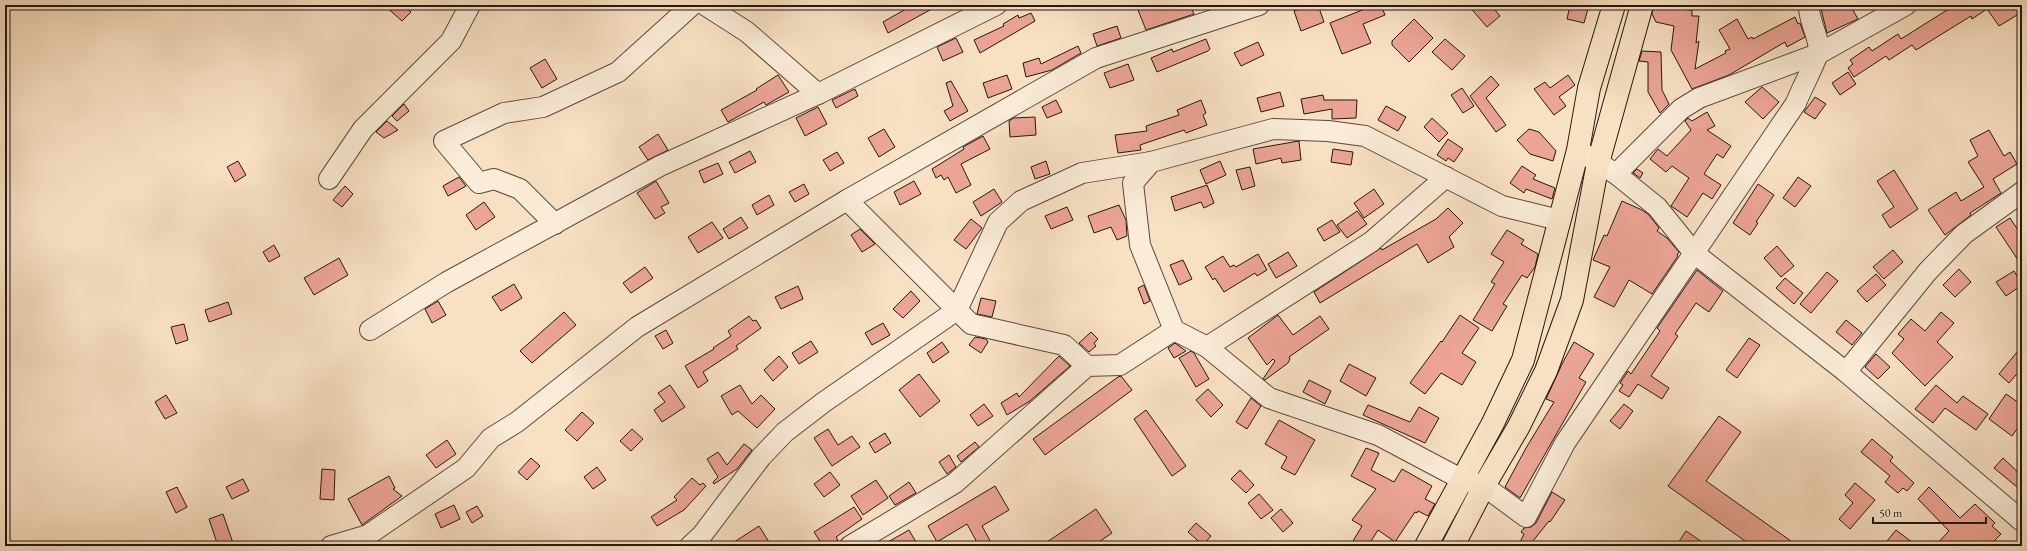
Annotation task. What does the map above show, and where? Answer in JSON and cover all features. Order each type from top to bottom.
[{"type":"main road","points":[[1426,546],[1492,423],[1523,360],[1578,150],[1589,88],[1614,5]]},
{"type":"main road","points":[[1453,546],[1484,486],[1519,426],[1546,371],[1572,300],[1607,168],[1642,5]]},
{"type":"main road","points":[[1523,360],[1546,371]]},
{"type":"street","points":[[329,179],[364,129],[451,41],[470,5]]},
{"type":"street","points":[[555,224],[520,189],[494,179],[479,184],[444,141],[504,113],[543,107],[618,72],[692,5]]},
{"type":"street","points":[[705,5],[747,32],[818,94]]},
{"type":"street","points":[[370,330],[447,282],[660,166],[818,94],[996,5]]},
{"type":"street","points":[[331,546],[373,541],[466,468],[491,438],[517,422],[637,327],[847,200],[1096,58],[1260,5]]},
{"type":"street","points":[[1151,162],[1133,183],[1140,245],[1174,330],[1207,347],[1269,398],[1378,435],[1461,479],[1484,486],[1526,517],[1565,443],[1796,103],[1803,84],[1820,53],[1809,5]]},
{"type":"street","points":[[1607,168],[1681,109],[1699,98],[1820,53],[1906,5]]},
{"type":"street","points":[[690,546],[702,535],[761,457],[785,432],[824,402],[957,310],[998,222],[1021,201],[1082,174],[1151,162],[1273,129],[1289,129],[1364,136],[1502,206],[1559,220]]},
{"type":"street","points":[[1578,150],[1607,168],[1657,208],[1694,252],[1846,372],[2022,521]]},
{"type":"street","points":[[1207,347],[1370,242],[1446,177]]},
{"type":"street","points":[[1846,372],[1928,271],[1964,234],[2022,192]]},
{"type":"street","points":[[847,200],[971,324],[1064,345],[1087,366]]},
{"type":"street","points":[[850,546],[956,483],[1087,366],[1120,365],[1174,330]]},
{"type":"building","points":[[384,5],[403,5],[411,12],[402,21]]},
{"type":"building","points":[[913,5],[939,5],[888,33],[883,22]]},
{"type":"building","points":[[1136,5],[1159,5],[1161,10],[1176,5],[1190,5],[1194,14],[1146,30]]},
{"type":"building","points":[[1310,5],[1318,5],[1324,22],[1301,31],[1294,11]]},
{"type":"building","points":[[1365,5],[1381,5],[1385,15],[1363,24],[1371,43],[1342,54],[1330,23],[1367,8]]},
{"type":"building","points":[[1468,5],[1491,5],[1500,16],[1487,27]]},
{"type":"building","points":[[1570,5],[1589,5],[1584,23],[1567,19]]},
{"type":"building","points":[[1654,5],[1669,5],[1668,8],[1692,10],[1692,16],[1699,16],[1696,43],[1699,41],[1695,69],[1726,53],[1725,51],[1730,49],[1719,30],[1737,19],[1748,39],[1752,37],[1753,39],[1795,17],[1798,24],[1800,23],[1805,37],[1787,47],[1785,42],[1729,75],[1692,89],[1671,50],[1674,26],[1656,22],[1652,14]]},
{"type":"building","points":[[1820,5],[1850,5],[1858,19],[1827,33]]},
{"type":"building","points":[[1955,5],[2022,5],[2022,12],[1999,26],[1987,9],[1972,19],[1971,16],[1916,50],[1912,45],[1889,60],[1886,56],[1854,77],[1848,68],[1853,64],[1850,60],[1869,47],[1872,51],[1898,34],[1901,39]]},
{"type":"building","points":[[1031,13],[1035,21],[980,53],[974,40],[1004,26],[1003,24],[1018,15],[1019,18]]},
{"type":"building","points":[[1414,19],[1433,38],[1409,62],[1392,45],[1392,41]]},
{"type":"building","points":[[1117,26],[1121,38],[1097,46],[1093,34]]},
{"type":"building","points":[[956,38],[963,52],[943,61],[937,47]]},
{"type":"building","points":[[1206,39],[1210,49],[1208,51],[1157,72],[1151,58],[1172,49],[1173,52]]},
{"type":"building","points":[[1445,39],[1465,56],[1452,70],[1432,52]]},
{"type":"building","points":[[1258,42],[1264,55],[1241,66],[1234,53]]},
{"type":"building","points":[[1078,46],[1081,53],[1052,70],[1026,77],[1023,63],[1039,58],[1041,64]]},
{"type":"building","points":[[1642,51],[1661,52],[1662,90],[1669,104],[1660,113],[1648,92],[1648,62],[1639,61]]},
{"type":"building","points":[[545,59],[557,79],[542,88],[530,68]]},
{"type":"building","points":[[1128,64],[1134,80],[1110,88],[1104,73]]},
{"type":"building","points":[[1848,72],[1856,84],[1840,95],[1832,83]]},
{"type":"building","points":[[778,75],[789,92],[766,105],[764,102],[728,122],[721,110],[757,90],[756,89]]},
{"type":"building","points":[[1007,75],[1012,89],[988,98],[983,83]]},
{"type":"building","points":[[1568,75],[1575,85],[1559,97],[1566,106],[1554,115],[1534,89],[1545,82],[1550,88]]},
{"type":"building","points":[[1491,76],[1499,85],[1486,98],[1506,125],[1496,132],[1470,96]]},
{"type":"building","points":[[951,81],[968,111],[950,121],[944,111],[953,106],[946,83]]},
{"type":"building","points":[[1762,87],[1779,102],[1763,119],[1745,102]]},
{"type":"building","points":[[1462,88],[1474,106],[1463,113],[1451,95]]},
{"type":"building","points":[[855,89],[858,96],[836,108],[832,100]]},
{"type":"building","points":[[1280,92],[1284,106],[1261,112],[1257,98]]},
{"type":"building","points":[[1323,95],[1324,100],[1357,100],[1356,118],[1332,119],[1332,109],[1304,114],[1301,99]]},
{"type":"building","points":[[1815,97],[1826,104],[1815,119],[1804,112]]},
{"type":"building","points":[[1056,100],[1062,112],[1047,118],[1042,107]]},
{"type":"building","points":[[1201,100],[1206,113],[1203,115],[1207,125],[1186,133],[1184,130],[1140,145],[1141,150],[1118,153],[1115,135],[1147,131],[1146,126],[1179,115],[1177,110]]},
{"type":"building","points":[[404,104],[409,111],[397,121],[392,116]]},
{"type":"building","points":[[1386,106],[1406,117],[1398,131],[1378,120]]},
{"type":"building","points":[[818,107],[827,124],[805,136],[796,118]]},
{"type":"building","points":[[1707,112],[1715,126],[1707,130],[1731,146],[1723,158],[1717,154],[1704,174],[1721,185],[1712,199],[1703,193],[1687,217],[1671,206],[1689,178],[1672,166],[1666,172],[1650,159],[1658,149],[1667,156],[1691,130],[1685,121],[1688,118],[1692,121]]},
{"type":"building","points":[[1035,117],[1036,135],[1010,137],[1009,121],[1014,118]]},
{"type":"building","points":[[1432,118],[1448,133],[1439,142],[1424,127]]},
{"type":"building","points":[[387,121],[398,130],[384,138],[376,132]]},
{"type":"building","points":[[884,129],[895,147],[879,157],[868,138]]},
{"type":"building","points":[[1529,129],[1539,132],[1556,151],[1553,161],[1530,154],[1517,140]]},
{"type":"building","points":[[1989,130],[2004,156],[2010,152],[2017,164],[1993,179],[2001,193],[1970,213],[1971,215],[1945,235],[1928,210],[1956,192],[1961,201],[1984,187],[1968,162],[1978,156],[1970,140]]},
{"type":"building","points":[[658,134],[668,150],[648,160],[639,147]]},
{"type":"building","points":[[983,136],[990,149],[961,164],[971,185],[956,193],[948,177],[944,180],[941,175],[936,178],[932,169],[964,149],[963,147]]},
{"type":"building","points":[[1448,139],[1463,149],[1454,162],[1448,158],[1446,161],[1437,155]]},
{"type":"building","points":[[1299,141],[1301,160],[1282,163],[1281,158],[1256,164],[1253,149]]},
{"type":"building","points":[[1333,149],[1353,152],[1351,165],[1331,162]]},
{"type":"building","points":[[750,151],[756,162],[735,173],[729,162]]},
{"type":"building","points":[[837,152],[844,163],[830,171],[823,160]]},
{"type":"building","points":[[238,161],[246,175],[235,182],[227,167]]},
{"type":"building","points":[[1046,161],[1050,174],[1035,179],[1031,167]]},
{"type":"building","points":[[1220,161],[1226,175],[1206,184],[1200,170]]},
{"type":"building","points":[[718,163],[723,174],[704,183],[699,171]]},
{"type":"building","points":[[1522,166],[1536,175],[1533,179],[1555,188],[1552,199],[1526,189],[1524,193],[1510,183]]},
{"type":"building","points":[[1250,167],[1255,186],[1242,190],[1236,170]]},
{"type":"building","points":[[1637,169],[1643,173],[1640,178],[1633,173]]},
{"type":"building","points":[[1894,170],[1918,209],[1890,228],[1882,215],[1894,207],[1877,181]]},
{"type":"building","points":[[459,177],[466,186],[448,196],[443,186]]},
{"type":"building","points":[[1798,177],[1811,186],[1795,207],[1783,198]]},
{"type":"building","points":[[656,181],[669,203],[661,207],[665,213],[655,219],[637,193]]},
{"type":"building","points":[[914,181],[921,194],[900,205],[894,192]]},
{"type":"building","points":[[804,184],[809,194],[795,202],[789,192]]},
{"type":"building","points":[[1758,184],[1774,195],[1756,222],[1758,223],[1750,235],[1733,223]]},
{"type":"building","points":[[1207,185],[1214,203],[1204,208],[1201,202],[1175,211],[1171,197]]},
{"type":"building","points":[[345,186],[353,194],[342,207],[333,200]]},
{"type":"building","points":[[994,189],[1002,202],[981,216],[973,202]]},
{"type":"building","points":[[1374,189],[1384,204],[1364,218],[1354,203]]},
{"type":"building","points":[[769,195],[774,205],[757,215],[752,205]]},
{"type":"building","points":[[1622,201],[1642,210],[1649,215],[1659,228],[1657,231],[1667,238],[1679,252],[1677,255],[1678,256],[1652,294],[1629,280],[1614,307],[1594,297],[1610,267],[1593,260],[1604,235],[1607,236]]},
{"type":"building","points":[[484,202],[495,217],[476,230],[466,215]]},
{"type":"building","points":[[1119,205],[1126,220],[1127,236],[1117,240],[1111,227],[1094,233],[1088,216]]},
{"type":"building","points":[[1067,207],[1073,220],[1051,229],[1045,216]]},
{"type":"building","points":[[1448,208],[1463,223],[1449,237],[1454,247],[1428,263],[1417,244],[1320,303],[1314,292],[1381,248],[1382,250],[1436,219]]},
{"type":"building","points":[[1357,211],[1367,224],[1347,238],[1337,225]]},
{"type":"building","points":[[741,217],[748,228],[729,239],[723,229]]},
{"type":"building","points":[[2010,218],[2022,236],[2022,266],[1996,227]]},
{"type":"building","points":[[971,219],[982,228],[966,249],[954,240]]},
{"type":"building","points":[[1332,220],[1340,232],[1324,241],[1317,229]]},
{"type":"building","points":[[712,222],[723,238],[698,253],[688,237]]},
{"type":"building","points":[[860,229],[875,244],[862,252],[851,235]]},
{"type":"building","points":[[1507,230],[1524,240],[1521,244],[1538,254],[1535,267],[1527,278],[1522,275],[1503,304],[1507,306],[1492,331],[1473,320],[1495,284],[1491,282],[1504,262],[1491,254]]},
{"type":"building","points":[[274,245],[280,256],[269,262],[263,252]]},
{"type":"building","points":[[1777,246],[1794,266],[1781,277],[1764,258]]},
{"type":"building","points":[[1893,250],[1903,262],[1884,279],[1873,267]]},
{"type":"building","points":[[1288,252],[1297,266],[1276,278],[1268,264]]},
{"type":"building","points":[[1258,254],[1267,270],[1257,276],[1255,273],[1224,292],[1215,278],[1213,280],[1205,267],[1223,256],[1230,267],[1234,265],[1236,267]]},
{"type":"building","points":[[339,258],[348,275],[314,295],[304,278]]},
{"type":"building","points":[[1183,260],[1192,279],[1179,285],[1170,265]]},
{"type":"building","points":[[645,267],[653,278],[631,293],[623,283]]},
{"type":"building","points":[[1959,269],[1971,282],[1955,297],[1943,285]]},
{"type":"building","points":[[1697,270],[1723,291],[1709,312],[1696,303],[1675,334],[1678,336],[1651,376],[1669,388],[1662,399],[1638,384],[1629,397],[1619,391],[1623,385],[1620,383],[1628,371],[1631,374],[1660,331],[1657,328]]},
{"type":"building","points":[[2014,271],[2022,285],[2006,296],[1996,282]]},
{"type":"building","points":[[1827,272],[1838,281],[1811,313],[1800,304]]},
{"type":"building","points":[[1876,274],[1886,285],[1867,302],[1857,291]]},
{"type":"building","points":[[1785,278],[1803,293],[1794,304],[1776,288]]},
{"type":"building","points":[[514,284],[522,298],[501,311],[492,297]]},
{"type":"building","points":[[1144,285],[1150,301],[1144,304],[1138,288]]},
{"type":"building","points":[[798,286],[803,299],[781,309],[775,297]]},
{"type":"building","points":[[911,291],[920,301],[903,318],[893,309]]},
{"type":"building","points":[[981,298],[996,301],[992,317],[977,314]]},
{"type":"building","points":[[438,301],[446,315],[432,323],[425,309]]},
{"type":"building","points":[[228,302],[232,314],[209,322],[205,310]]},
{"type":"building","points":[[564,312],[576,325],[532,363],[520,351]]},
{"type":"building","points":[[1941,312],[1954,323],[1937,342],[1953,357],[1925,386],[1892,353],[1904,339],[1898,334],[1911,319],[1925,331]]},
{"type":"building","points":[[1278,315],[1293,335],[1320,316],[1329,329],[1289,357],[1290,359],[1288,363],[1265,380],[1263,379],[1275,361],[1273,359],[1267,365],[1248,338]]},
{"type":"building","points":[[1460,315],[1479,328],[1462,353],[1476,362],[1462,385],[1441,373],[1425,394],[1410,383],[1441,341],[1442,342]]},
{"type":"building","points":[[749,316],[753,321],[756,320],[761,328],[736,346],[738,349],[703,372],[708,381],[698,388],[685,366],[714,349],[713,348],[731,336],[728,331]]},
{"type":"building","points":[[1846,320],[1862,333],[1852,345],[1836,332]]},
{"type":"building","points":[[883,323],[890,335],[872,345],[865,333]]},
{"type":"building","points":[[184,324],[188,340],[176,344],[171,327]]},
{"type":"building","points":[[666,330],[673,343],[663,349],[655,336]]},
{"type":"building","points":[[1091,332],[1098,339],[1094,343],[1096,346],[1089,352],[1079,343]]},
{"type":"building","points":[[975,337],[986,339],[988,342],[981,353],[969,345]]},
{"type":"building","points":[[1749,338],[1760,345],[1737,378],[1726,370]]},
{"type":"building","points":[[811,341],[818,352],[799,364],[792,353]]},
{"type":"building","points":[[942,342],[949,352],[933,363],[927,353]]},
{"type":"building","points":[[1574,342],[1594,354],[1579,378],[1586,382],[1520,498],[1505,487],[1526,448],[1554,402],[1546,399]]},
{"type":"building","points":[[1175,343],[1186,351],[1174,358],[1168,348]]},
{"type":"building","points":[[2022,346],[2022,368],[2009,383],[1999,374]]},
{"type":"building","points":[[1191,351],[1194,353],[1209,379],[1196,387],[1179,358]]},
{"type":"building","points":[[1876,354],[1890,367],[1878,379],[1865,367]]},
{"type":"building","points":[[779,356],[788,367],[773,381],[764,370]]},
{"type":"building","points":[[1059,356],[1070,366],[1030,401],[1007,415],[1001,403],[1017,393],[1019,397]]},
{"type":"building","points":[[1349,364],[1376,378],[1366,396],[1340,381]]},
{"type":"building","points":[[919,374],[940,401],[920,417],[899,390]]},
{"type":"building","points":[[1121,376],[1132,390],[1045,455],[1033,439]]},
{"type":"building","points":[[1309,380],[1331,391],[1325,404],[1303,392]]},
{"type":"building","points":[[670,385],[685,407],[662,422],[654,410],[665,402],[658,393]]},
{"type":"building","points":[[740,385],[752,404],[761,395],[775,409],[757,428],[738,411],[732,415],[721,396]]},
{"type":"building","points":[[1936,385],[1957,403],[1963,396],[1988,414],[1976,430],[1945,408],[1933,423],[1915,409]]},
{"type":"building","points":[[1208,389],[1223,405],[1211,417],[1196,400]]},
{"type":"building","points":[[2006,394],[2022,405],[2022,422],[2012,436],[1989,419]]},
{"type":"building","points":[[166,395],[177,413],[165,419],[155,402]]},
{"type":"building","points":[[1251,398],[1261,406],[1247,429],[1236,422]]},
{"type":"building","points":[[984,404],[993,416],[978,426],[970,415]]},
{"type":"building","points":[[1624,404],[1633,411],[1620,429],[1610,421]]},
{"type":"building","points":[[1368,405],[1410,422],[1419,407],[1439,418],[1425,443],[1363,415]]},
{"type":"building","points":[[1146,410],[1186,466],[1172,476],[1134,419]]},
{"type":"building","points":[[582,412],[594,423],[577,441],[565,430]]},
{"type":"building","points":[[1719,416],[1741,432],[1706,481],[1798,546],[1752,546],[1668,486]]},
{"type":"building","points":[[1279,420],[1315,440],[1295,475],[1281,468],[1287,457],[1265,444]]},
{"type":"building","points":[[632,429],[643,439],[631,451],[620,441]]},
{"type":"building","points":[[828,429],[838,445],[852,436],[860,447],[832,466],[814,438]]},
{"type":"building","points":[[885,433],[891,443],[875,453],[869,443]]},
{"type":"building","points":[[1872,439],[1893,457],[1890,461],[1914,483],[1907,491],[1903,488],[1898,493],[1885,482],[1890,476],[1861,452]]},
{"type":"building","points":[[447,440],[456,454],[436,468],[426,455]]},
{"type":"building","points":[[975,442],[979,447],[961,462],[957,456]]},
{"type":"building","points":[[744,444],[752,450],[737,469],[714,484],[713,482],[718,477],[707,459],[718,452],[727,465]]},
{"type":"building","points":[[1366,448],[1379,453],[1371,470],[1394,482],[1402,469],[1432,486],[1425,499],[1435,504],[1428,516],[1418,511],[1417,513],[1415,512],[1395,542],[1378,530],[1368,546],[1350,546],[1362,526],[1352,520],[1376,489],[1351,476]]},
{"type":"building","points":[[949,455],[956,467],[947,474],[939,462]]},
{"type":"building","points":[[531,458],[540,466],[527,480],[518,472]]},
{"type":"building","points":[[2003,458],[2022,476],[2022,491],[1994,468]]},
{"type":"building","points":[[597,467],[606,480],[593,489],[584,477]]},
{"type":"building","points":[[322,469],[335,470],[334,500],[320,499]]},
{"type":"building","points":[[1240,470],[1254,485],[1246,493],[1231,479]]},
{"type":"building","points":[[830,472],[840,485],[824,497],[814,484]]},
{"type":"building","points":[[389,476],[395,488],[393,489],[402,496],[362,525],[348,499]]},
{"type":"building","points":[[692,478],[700,485],[703,483],[706,486],[684,510],[657,526],[651,517],[677,500],[674,497]]},
{"type":"building","points":[[243,479],[249,491],[232,499],[226,487]]},
{"type":"building","points":[[876,480],[888,498],[863,515],[851,496]]},
{"type":"building","points":[[909,482],[916,493],[895,505],[889,496]]},
{"type":"building","points":[[1855,483],[1875,500],[1850,529],[1839,519],[1853,503],[1845,495]]},
{"type":"building","points":[[995,486],[1009,510],[982,526],[993,546],[979,546],[967,524],[937,542],[928,526]]},
{"type":"building","points":[[177,487],[187,507],[176,513],[166,492]]},
{"type":"building","points":[[1929,487],[1960,518],[1975,504],[1995,523],[1992,526],[2001,534],[1989,546],[1935,546],[1949,531],[1918,499]]},
{"type":"building","points":[[1552,492],[1565,500],[1550,522],[1549,521],[1529,546],[1518,546],[1524,534],[1521,532],[1524,528],[1531,527],[1536,523]]},
{"type":"building","points":[[1259,494],[1273,510],[1261,519],[1248,503]]},
{"type":"building","points":[[454,505],[460,519],[441,528],[435,514]]},
{"type":"building","points":[[477,506],[483,516],[472,523],[466,512]]},
{"type":"building","points":[[854,507],[862,519],[836,537],[838,540],[829,546],[823,546],[814,532]]},
{"type":"building","points":[[1096,509],[1112,533],[1093,546],[1041,546]]},
{"type":"building","points":[[1281,509],[1293,523],[1283,532],[1271,518]]},
{"type":"building","points":[[223,514],[234,546],[218,546],[209,519]]},
{"type":"building","points":[[1196,523],[1211,536],[1203,545],[1188,532]]},
{"type":"building","points":[[759,526],[769,542],[763,546],[728,546]]},
{"type":"building","points":[[909,530],[916,542],[909,546],[881,546]]},
{"type":"building","points":[[1896,530],[1917,546],[1883,546]]},
{"type":"building","points":[[1686,531],[1708,546],[1676,546]]}]
